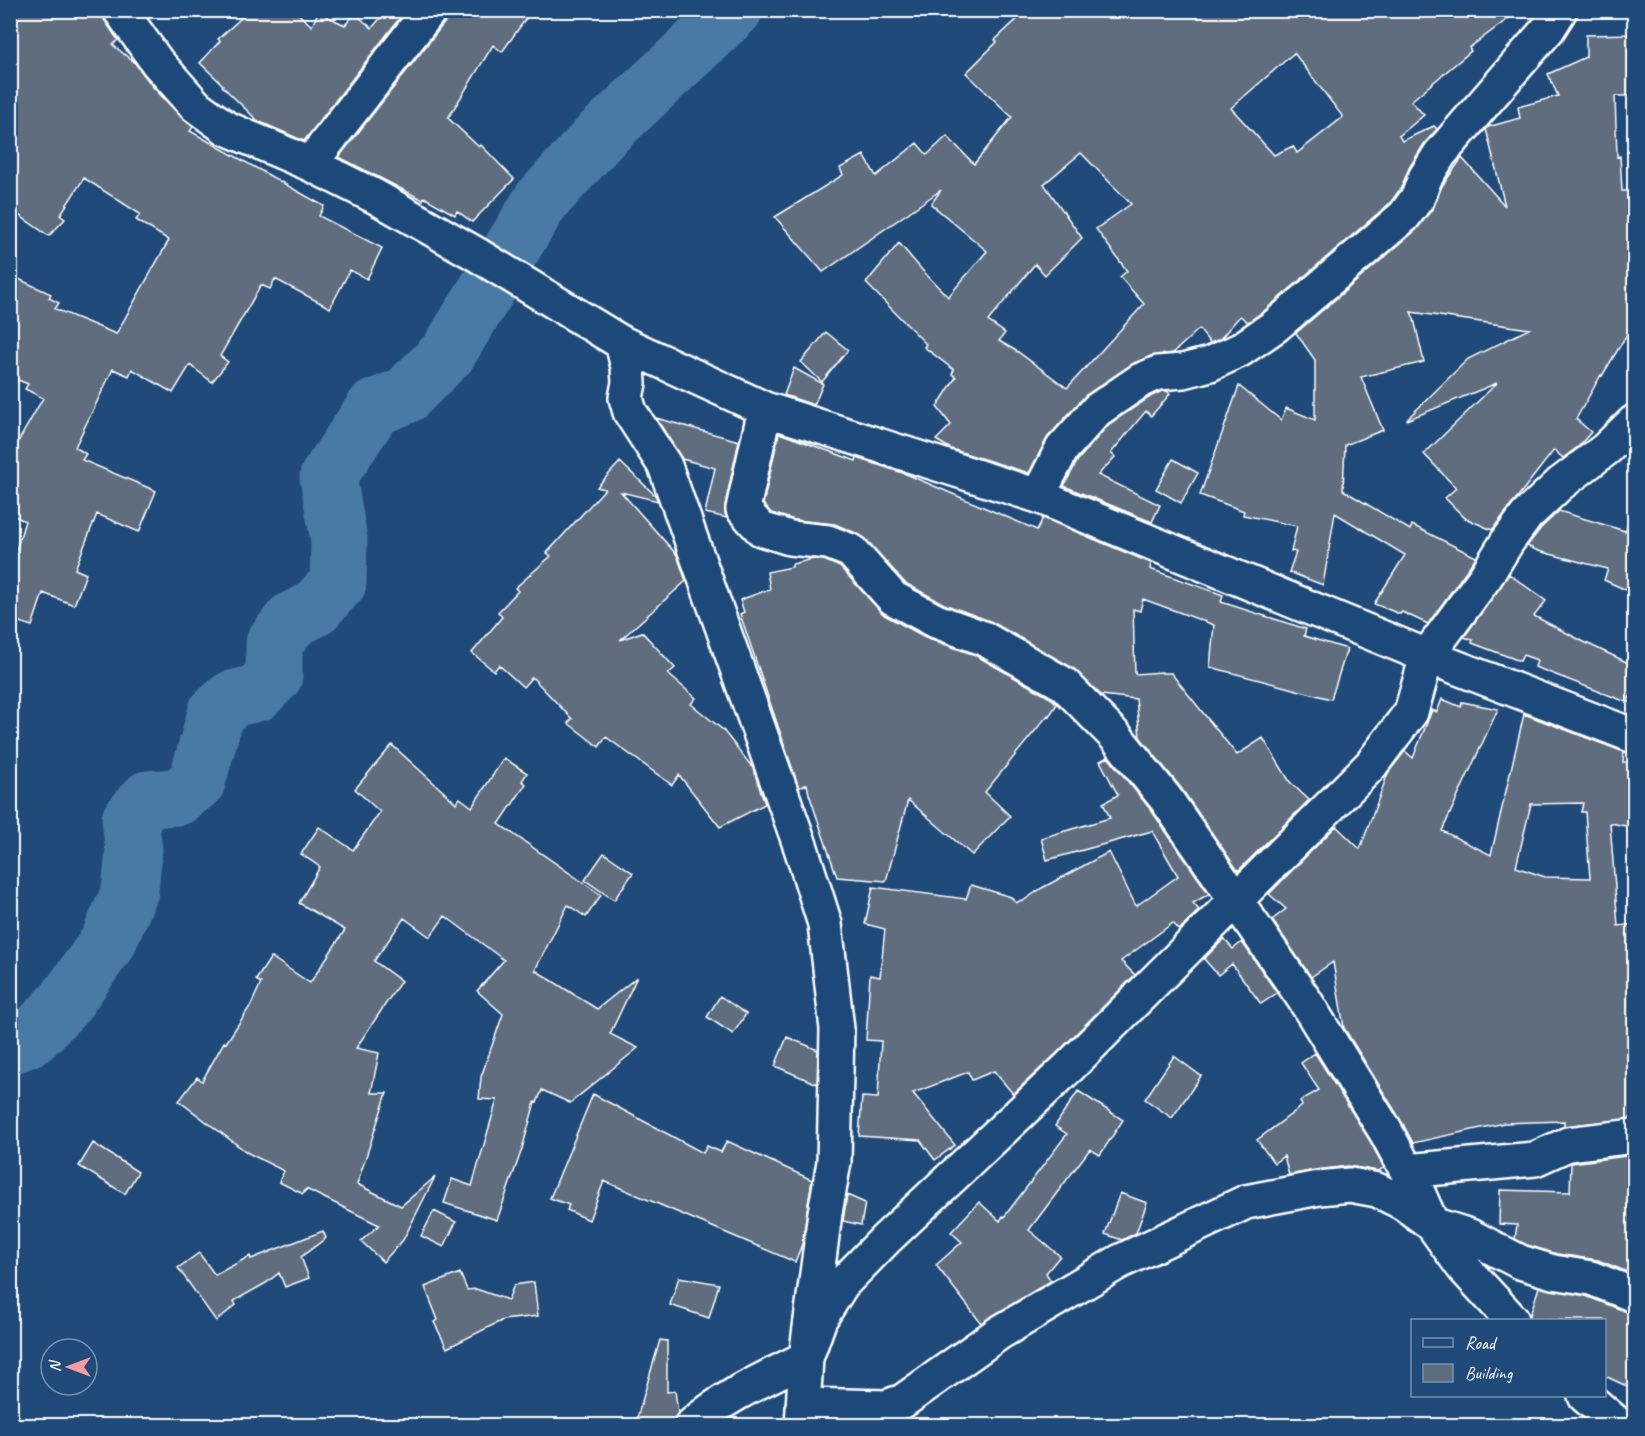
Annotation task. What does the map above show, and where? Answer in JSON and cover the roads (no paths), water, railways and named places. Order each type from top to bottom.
[{"type":"street","points":[[120,10],[157,62],[196,106],[226,128],[310,164],[376,197],[476,254],[622,343],[765,409],[1038,496],[1427,656],[1635,736]]},
{"type":"street","points":[[310,164],[430,10]]},
{"type":"street","points":[[1038,496],[1062,449],[1097,410],[1141,380],[1158,373],[1183,371],[1210,364],[1240,350],[1275,326],[1404,216],[1418,197],[1425,178],[1440,154],[1548,29],[1560,10]]},
{"type":"street","points":[[622,343],[628,367],[629,383],[626,399],[630,412],[665,466],[801,848],[825,924],[837,1029],[834,1162],[806,1358],[802,1415],[886,1407],[903,1401],[999,1333],[1119,1262],[1246,1202],[1319,1188],[1350,1185],[1377,1190],[1403,1203],[1432,1224],[1470,1236],[1520,1262],[1553,1272],[1592,1278],[1635,1294]]},
{"type":"street","points":[[765,409],[743,509],[761,530],[790,538],[828,542],[851,551],[893,598],[936,621],[983,638],[1064,684],[1117,738],[1166,799],[1304,999],[1386,1132],[1432,1224],[1462,1267],[1511,1319]]},
{"type":"street","points":[[690,1425],[745,1389],[806,1358],[820,1319],[842,1284],[886,1239],[1069,1067],[1371,765],[1411,712],[1427,656],[1486,576],[1527,515],[1560,484],[1606,449],[1635,422]]},
{"type":"street","points":[[1407,1171],[1535,1159],[1568,1144],[1635,1136]]},
{"type":"street","points":[[1587,1397],[1620,1425]]},
{"type":"waterway","points":[[10,1046],[32,1037],[64,1004],[108,942],[130,891],[134,850],[130,820],[148,799],[178,797],[197,782],[216,713],[232,699],[257,693],[274,676],[274,643],[292,620],[314,609],[338,583],[339,540],[328,477],[374,408],[406,395],[448,353],[541,201],[601,135],[734,10]]}]
